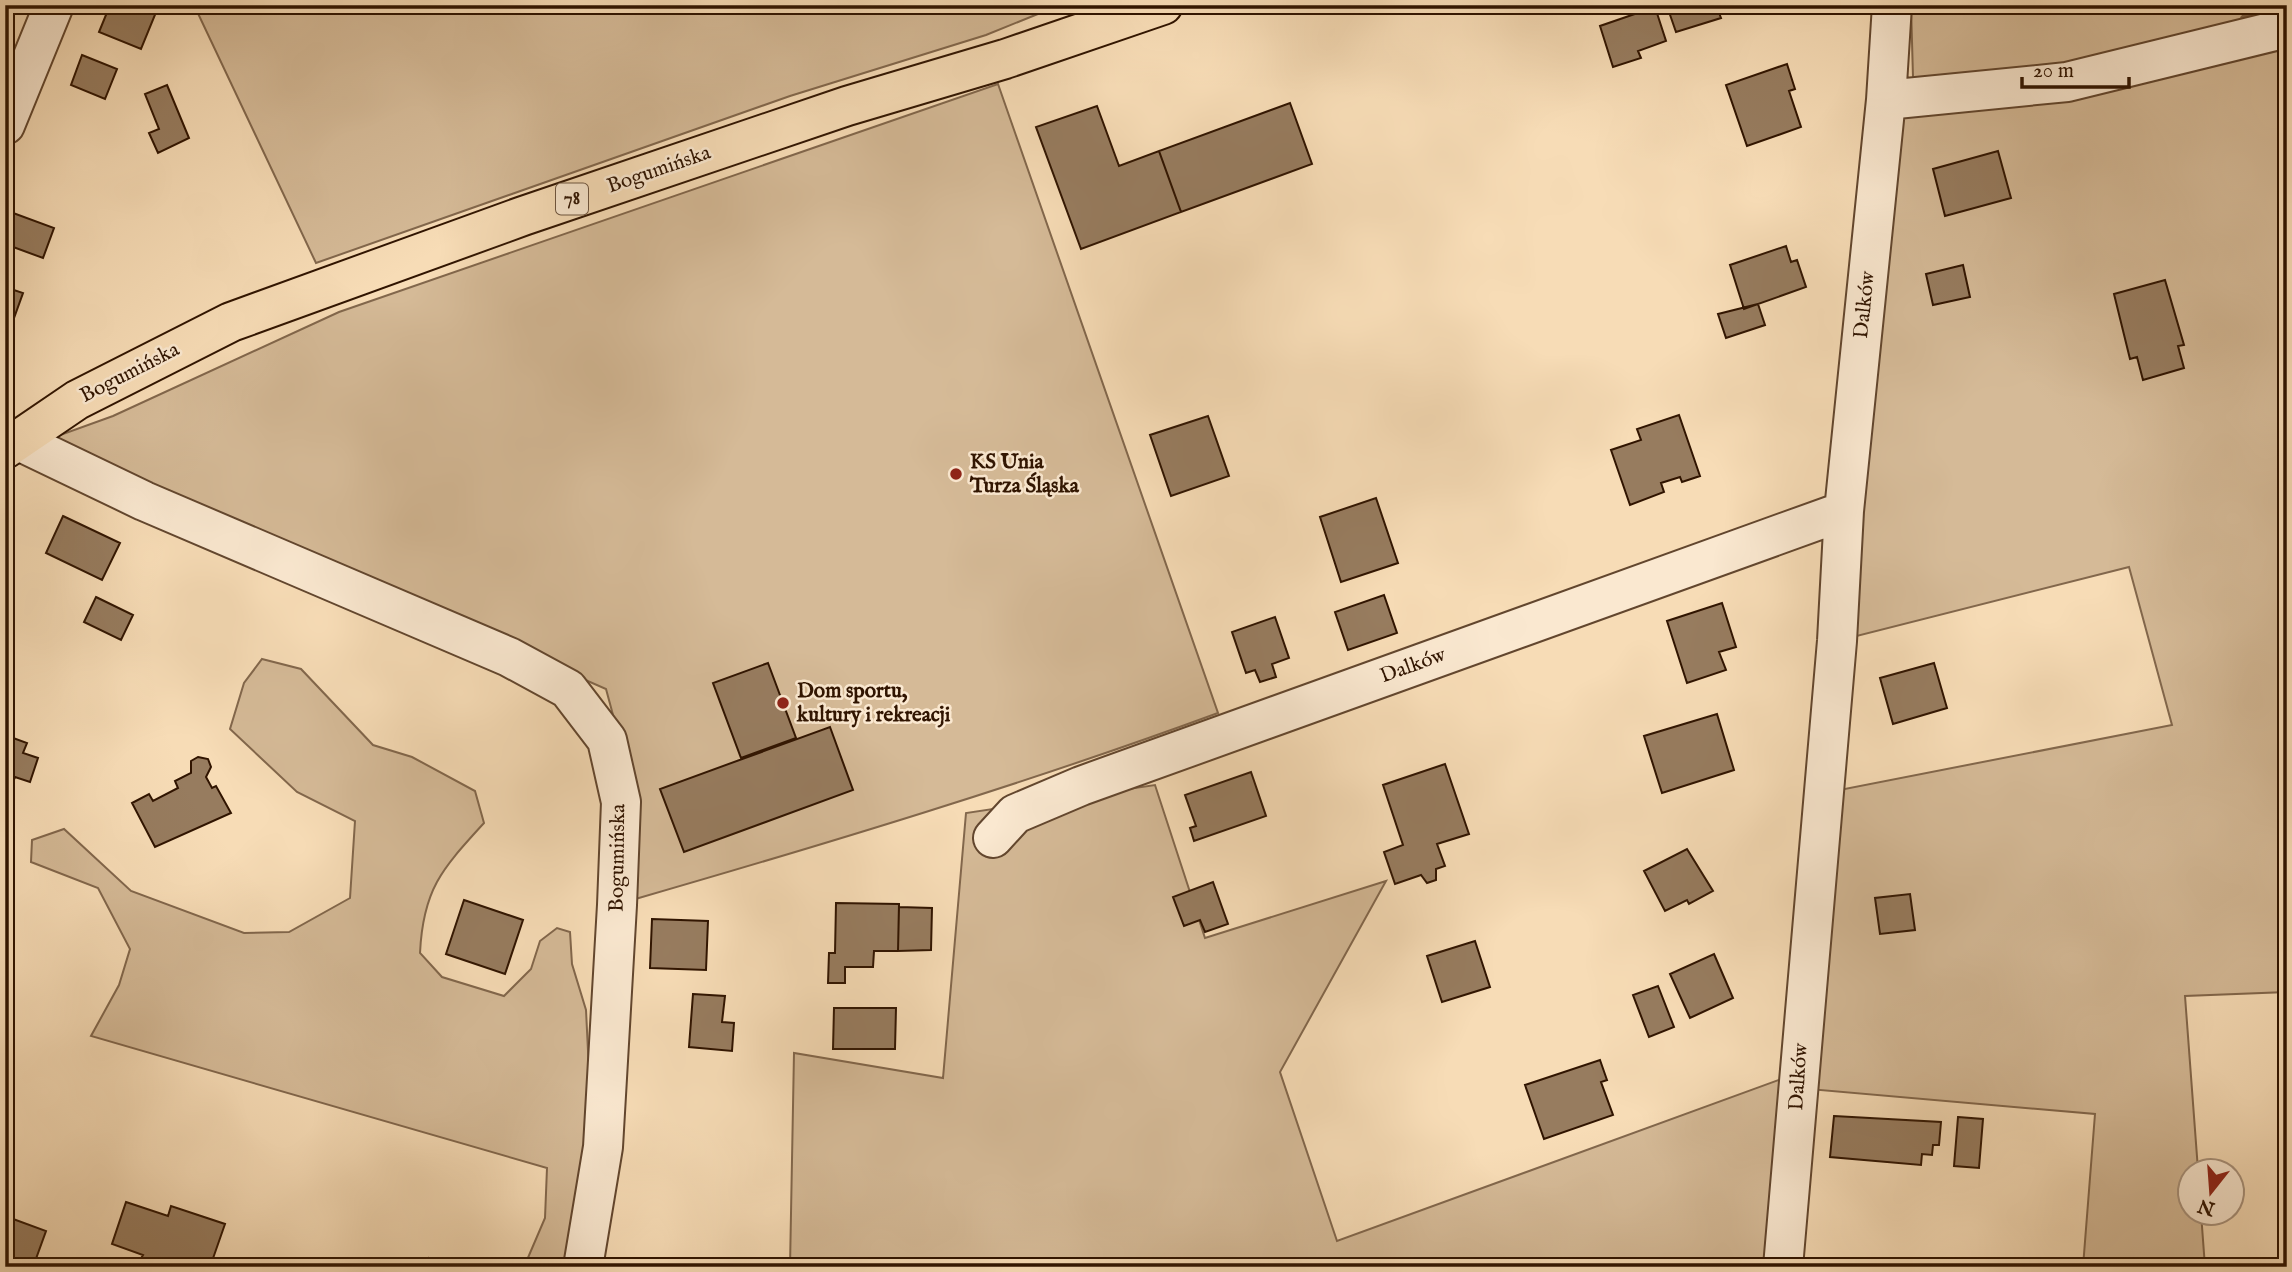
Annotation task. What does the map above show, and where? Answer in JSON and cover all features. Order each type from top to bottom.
[{"type":"main road","name":"Bogumińska","points":[[11,445],[77,400],[231,322],[523,216],[847,106],[1018,55],[1163,5]]},
{"type":"street","points":[[5,125],[54,5]]},
{"type":"street","name":"Dalków","points":[[1783,1267],[1836,655],[1844,511],[1886,100],[1892,5]]},
{"type":"street","points":[[1886,100],[2067,82],[2287,28]]},
{"type":"street","name":"Bogumińska","points":[[11,445],[509,657],[568,689],[607,740],[621,802],[617,905],[603,1147],[583,1267]]},
{"type":"street","name":"Dalków","points":[[993,838],[1015,814],[1081,786],[1844,511]]},
{"type":"shaded area","points":[[194,5],[1060,5],[986,35],[790,96],[316,263]]},
{"type":"shaded area","points":[[1911,5],[2287,5],[2287,381],[2282,382],[2287,397],[2287,992],[2185,996],[2197,1156],[2176,1156],[2176,1226],[2202,1226],[2205,1267],[2083,1267],[2095,1114],[1798,1088],[1779,1267],[790,1267],[794,1053],[943,1078],[966,813],[1155,785],[1205,938],[1386,881],[1280,1072],[1337,1241],[1798,1073],[1824,793],[2172,725],[2129,567],[1837,641],[1886,100],[2060,82],[1913,77]]},
{"type":"shaded area","points":[[998,84],[1218,713],[926,812],[632,900],[633,789],[606,689],[335,570],[49,439],[113,416],[339,312]]},
{"type":"shaded area","points":[[262,659],[301,669],[373,745],[412,757],[475,791],[484,823],[446,867],[430,896],[425,912],[420,953],[442,977],[504,996],[531,969],[540,941],[557,928],[570,932],[572,964],[586,1010],[591,1112],[568,1267],[524,1267],[545,1218],[547,1168],[91,1036],[119,985],[130,949],[98,888],[31,862],[32,840],[64,829],[131,891],[244,933],[289,932],[350,898],[355,821],[297,792],[230,729],[244,683]]},
{"type":"building","points":[[110,5],[159,5],[141,49],[99,32]]},
{"type":"building","points":[[1680,5],[1716,5],[1721,18],[1676,32],[1668,9]]},
{"type":"building","points":[[1655,7],[1666,41],[1638,51],[1641,58],[1613,67],[1600,26]]},
{"type":"building","points":[[82,55],[117,69],[105,99],[71,85]]},
{"type":"building","points":[[1787,64],[1795,89],[1789,91],[1801,127],[1747,146],[1726,85]]},
{"type":"building","points":[[167,85],[189,138],[158,153],[149,133],[159,129],[145,94]]},
{"type":"building","points":[[1290,103],[1312,164],[1181,212],[1159,151]]},
{"type":"building","points":[[1097,106],[1119,166],[1159,151],[1181,212],[1081,249],[1036,127]]},
{"type":"building","points":[[1998,151],[2011,198],[1945,216],[1933,169]]},
{"type":"building","points":[[5,210],[54,228],[43,258],[5,244]]},
{"type":"building","points":[[1786,246],[1791,262],[1797,260],[1806,287],[1744,309],[1730,265]]},
{"type":"building","points":[[1963,265],[1970,297],[1933,305],[1926,274]]},
{"type":"building","points":[[2165,280],[2184,345],[2178,346],[2184,368],[2143,380],[2137,357],[2130,359],[2114,294]]},
{"type":"building","points":[[5,287],[23,293],[5,343]]},
{"type":"building","points":[[1758,304],[1765,325],[1726,338],[1718,314]]},
{"type":"building","points":[[1679,415],[1700,476],[1682,482],[1680,477],[1661,483],[1664,492],[1630,505],[1611,450],[1641,440],[1637,429]]},
{"type":"building","points":[[1208,416],[1229,476],[1171,496],[1150,435]]},
{"type":"building","points":[[1376,498],[1398,563],[1341,582],[1320,517]]},
{"type":"building","points":[[63,516],[120,543],[102,580],[46,553]]},
{"type":"building","points":[[1384,595],[1397,633],[1348,650],[1335,612]]},
{"type":"building","points":[[96,597],[133,615],[121,640],[84,622]]},
{"type":"building","points":[[1722,603],[1736,647],[1719,652],[1726,670],[1687,683],[1667,621]]},
{"type":"building","points":[[1275,617],[1289,658],[1272,664],[1276,677],[1260,682],[1255,670],[1246,673],[1232,632]]},
{"type":"building","points":[[768,663],[796,738],[741,758],[713,683]]},
{"type":"building","points":[[1934,663],[1947,708],[1893,724],[1880,678]]},
{"type":"building","points":[[1717,714],[1734,770],[1662,793],[1644,736]]},
{"type":"building","points":[[830,727],[853,790],[684,852],[660,789]]},
{"type":"building","points":[[5,735],[27,743],[23,753],[38,758],[30,782],[15,777],[11,788],[5,786]]},
{"type":"building","points":[[198,757],[208,759],[211,767],[206,777],[212,788],[216,786],[231,813],[155,847],[132,803],[149,794],[153,801],[178,788],[175,781],[191,773],[191,761]]},
{"type":"building","points":[[1445,764],[1469,834],[1437,844],[1445,866],[1436,869],[1436,880],[1427,883],[1421,875],[1395,884],[1384,852],[1403,845],[1383,785]]},
{"type":"building","points":[[1251,772],[1266,816],[1194,841],[1190,828],[1196,826],[1185,795]]},
{"type":"building","points":[[1687,849],[1713,891],[1689,904],[1687,900],[1665,911],[1644,871]]},
{"type":"building","points":[[1213,882],[1228,924],[1205,932],[1200,920],[1184,926],[1173,897]]},
{"type":"building","points":[[1910,894],[1915,930],[1880,934],[1875,898]]},
{"type":"building","points":[[464,900],[523,920],[505,974],[446,954]]},
{"type":"building","points":[[836,903],[899,904],[898,951],[874,951],[873,967],[845,967],[845,983],[828,983],[829,953],[835,953]]},
{"type":"building","points":[[899,907],[932,908],[931,950],[898,951]]},
{"type":"building","points":[[652,919],[708,921],[706,970],[650,968]]},
{"type":"building","points":[[1475,941],[1490,987],[1442,1002],[1427,956]]},
{"type":"building","points":[[1714,954],[1733,998],[1690,1018],[1670,974]]},
{"type":"building","points":[[1658,986],[1674,1027],[1649,1037],[1633,995]]},
{"type":"building","points":[[693,994],[725,996],[722,1022],[734,1023],[732,1051],[689,1047]]},
{"type":"building","points":[[834,1008],[896,1008],[895,1049],[833,1049]]},
{"type":"building","points":[[1600,1060],[1607,1080],[1601,1082],[1613,1115],[1544,1139],[1525,1085]]},
{"type":"building","points":[[1834,1116],[1941,1122],[1939,1145],[1933,1145],[1932,1155],[1922,1154],[1921,1165],[1830,1157]]},
{"type":"building","points":[[1958,1117],[1983,1119],[1979,1168],[1954,1166]]},
{"type":"building","points":[[126,1202],[168,1216],[171,1206],[225,1224],[210,1267],[171,1264],[170,1267],[136,1267],[143,1255],[112,1244]]},
{"type":"building","points":[[5,1216],[46,1231],[33,1267],[5,1266]]},
{"type":"building","points":[[429,1258],[451,1267],[426,1267]]},
{"type":"building","points":[[1905,1262],[1941,1264],[1940,1267],[1904,1267]]},
{"type":"waterway","points":[[2245,19],[2287,7]]},
{"type":"place","name":"KS Unia Turza Śląska","points":[[956,474]]},
{"type":"place","name":"Dom sportu, kultury i rekreacji","points":[[783,703]]}]
